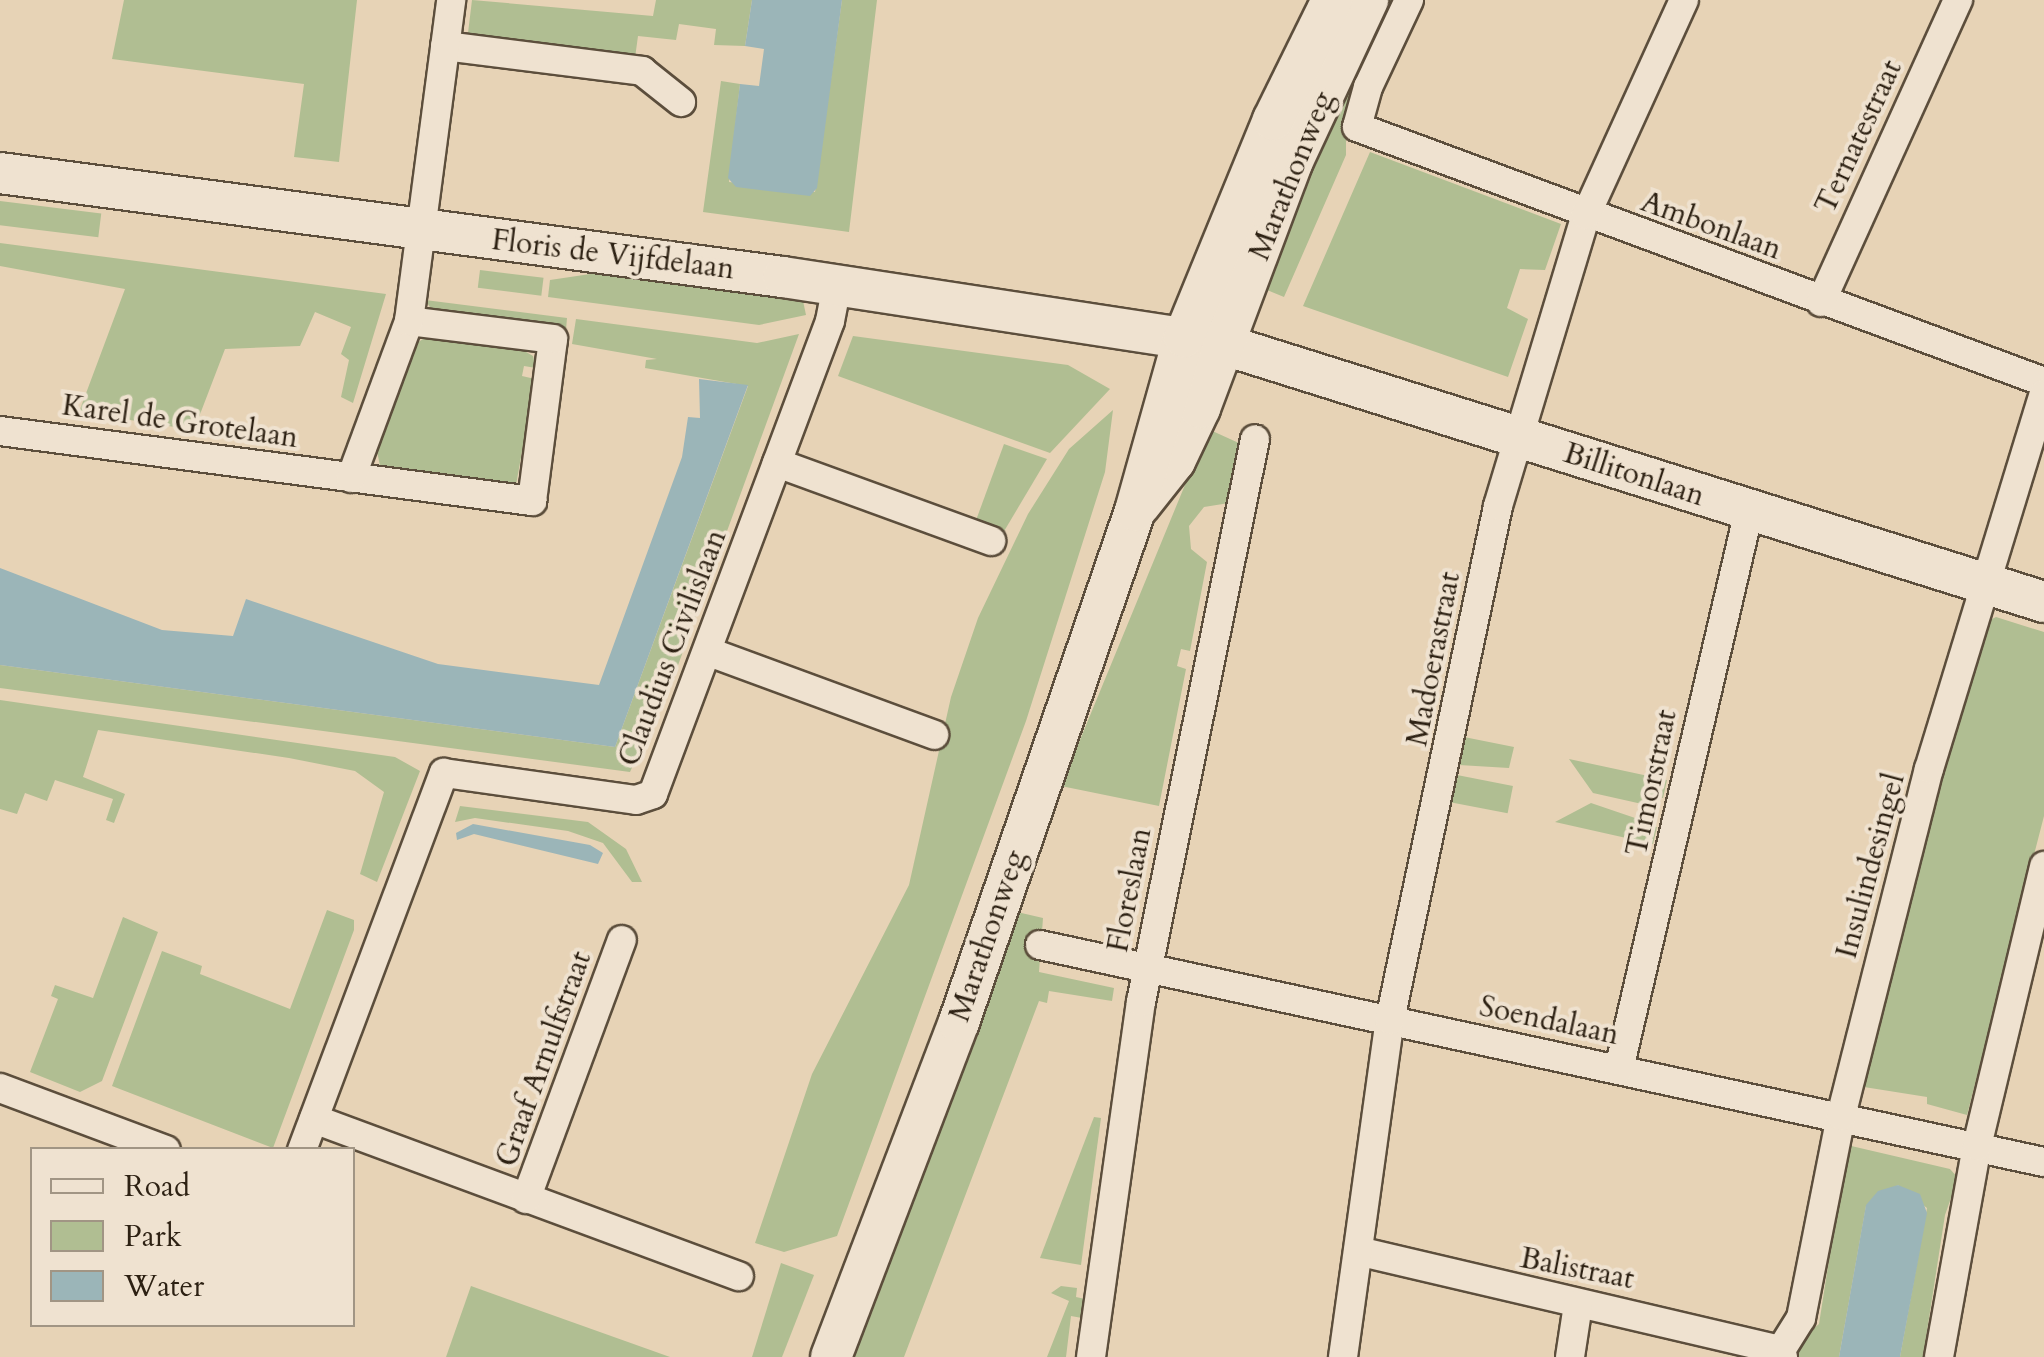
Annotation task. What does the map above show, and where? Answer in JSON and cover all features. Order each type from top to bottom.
[{"type":"street","points":[[352,478],[408,322],[451,0]]},
{"type":"street","name":"Marathonweg","points":[[831,1357],[959,1022],[1135,511],[1184,337],[1273,120],[1332,0]]},
{"type":"street","name":"Marathonweg","points":[[1135,511],[1175,461],[1225,345],[1292,163],[1368,0]]},
{"type":"street","name":"Ambonlaan","points":[[1409,0],[1368,87],[1357,127],[2044,382]]},
{"type":"street","name":"Madoerastraat","points":[[1342,1357],[1362,1252],[1360,1222],[1390,1020],[1518,438],[1586,215],[1684,0]]},
{"type":"street","name":"Ternatestraat","points":[[1821,302],[1958,0]]},
{"type":"street","points":[[445,46],[642,71],[681,102]]},
{"type":"street","name":"Floris de Vijfdelaan","points":[[0,173],[837,286],[1225,345]]},
{"type":"street","name":"Claudius Civilislaan","points":[[303,1147],[444,774],[636,800],[652,794],[709,652],[837,286]]},
{"type":"street","name":"Karel de Grotelaan","points":[[0,430],[532,501],[552,339],[408,322]]},
{"type":"street","name":"Billitonlaan","points":[[1225,345],[2044,602]]},
{"type":"street","name":"Insulindesingel","points":[[1782,1354],[1801,1318],[1841,1116],[1929,769],[2044,394]]},
{"type":"street","name":"Floreslaan","points":[[1091,1357],[1148,966],[1254,439]]},
{"type":"street","points":[[777,462],[991,541]]},
{"type":"street","name":"Timorstraat","points":[[1619,1069],[1749,511]]},
{"type":"street","points":[[709,652],[934,735]]},
{"type":"street","points":[[1939,1357],[1977,1146],[2044,866]]},
{"type":"street","name":"Graaf Arnulfstraat","points":[[526,1200],[622,940]]},
{"type":"street","name":"Soendalaan","points":[[1040,945],[2044,1162]]},
{"type":"street","points":[[0,1088],[158,1147]]},
{"type":"street","name":"Graaf Arnulfstraat","points":[[314,1119],[739,1276]]},
{"type":"street","name":"Balistraat","points":[[1362,1252],[1578,1305],[1610,1306],[1782,1354]]},
{"type":"street","points":[[1570,1357],[1578,1305]]},
{"type":"green space","points":[[124,0],[357,0],[339,162],[294,157],[304,84],[112,59]]},
{"type":"green space","points":[[472,0],[653,16],[656,0],[752,0],[745,46],[714,45],[716,29],[679,24],[676,40],[638,36],[635,58],[475,36],[468,33]]},
{"type":"green space","points":[[842,0],[877,0],[849,232],[703,212],[721,81],[740,84],[729,182],[815,192]]},
{"type":"green space","points":[[1383,0],[1400,0],[1346,130],[1346,155],[1284,297],[1262,288]]},
{"type":"green space","points":[[1370,152],[1561,224],[1545,270],[1520,269],[1507,308],[1528,319],[1508,377],[1303,306]]},
{"type":"green space","points":[[0,201],[101,213],[98,237],[0,225]]},
{"type":"green space","points":[[0,243],[386,294],[353,403],[341,397],[349,360],[341,354],[351,327],[315,312],[300,346],[225,349],[194,430],[79,412],[125,289],[0,266]]},
{"type":"green space","points":[[480,270],[544,278],[541,296],[478,288]]},
{"type":"green space","points":[[617,270],[802,296],[806,315],[759,325],[548,297],[550,280]]},
{"type":"green space","points":[[425,300],[567,318],[566,330],[432,310]]},
{"type":"green space","points":[[576,319],[757,343],[799,334],[677,668],[630,772],[0,688],[0,665],[615,747],[748,386],[645,368],[646,360],[657,359],[572,344]]},
{"type":"green space","points":[[428,336],[521,349],[533,356],[536,368],[524,366],[522,376],[535,379],[516,485],[380,466],[377,451],[415,344]]},
{"type":"green space","points":[[853,336],[1068,365],[1110,389],[1050,453],[838,376]]},
{"type":"green space","points":[[1113,410],[1105,472],[1026,721],[837,1236],[784,1252],[755,1243],[812,1074],[909,885],[951,697],[978,618],[1028,514],[1069,449]]},
{"type":"green space","points":[[1208,429],[1241,444],[1229,503],[1204,507],[1189,526],[1191,549],[1207,562],[1190,651],[1181,649],[1177,666],[1186,669],[1159,806],[1061,786]]},
{"type":"green space","points":[[1004,444],[1047,459],[1003,533],[975,523]]},
{"type":"green space","points":[[1996,617],[2044,632],[2044,816],[1967,1115],[1927,1104],[1927,1097],[1864,1087],[1940,775],[1988,621]]},
{"type":"green space","points":[[0,700],[395,757],[420,771],[377,882],[360,874],[384,792],[355,771],[289,758],[98,730],[83,777],[125,794],[114,823],[106,820],[113,799],[55,780],[47,801],[25,793],[17,814],[0,809]]},
{"type":"green space","points":[[1464,737],[1514,747],[1509,768],[1459,765]]},
{"type":"green space","points":[[1569,759],[1667,780],[1663,798],[1653,796],[1651,806],[1593,793]]},
{"type":"green space","points":[[1457,775],[1513,786],[1508,813],[1452,802]]},
{"type":"green space","points":[[1591,803],[1638,819],[1648,815],[1647,825],[1657,827],[1653,844],[1555,822]]},
{"type":"green space","points":[[460,806],[588,822],[626,849],[642,882],[632,882],[603,843],[568,831],[475,818],[455,822]]},
{"type":"green space","points":[[327,910],[354,920],[354,930],[273,1147],[112,1086],[162,951],[202,966],[200,974],[290,1009]]},
{"type":"green space","points":[[1013,911],[1043,918],[1039,972],[1114,988],[1112,1001],[1049,991],[1047,1003],[1039,1001],[904,1357],[845,1357]]},
{"type":"green space","points":[[123,917],[158,932],[102,1081],[80,1092],[30,1072],[58,999],[51,996],[55,985],[93,998]]},
{"type":"green space","points":[[1094,1117],[1101,1118],[1081,1265],[1040,1258]]},
{"type":"green space","points":[[1847,1145],[1950,1169],[1958,1178],[1945,1215],[1923,1357],[1900,1357],[1927,1208],[1898,1185],[1866,1206],[1839,1357],[1794,1357],[1796,1343],[1819,1324]]},
{"type":"green space","points":[[781,1263],[814,1275],[782,1357],[752,1357]]},
{"type":"green space","points":[[471,1286],[670,1357],[446,1357]]},
{"type":"green space","points":[[1061,1286],[1077,1288],[1076,1297],[1085,1299],[1082,1318],[1071,1316],[1066,1357],[1047,1357],[1069,1301],[1051,1293]]},
{"type":"water","points":[[752,0],[842,0],[817,188],[810,196],[736,187],[728,178],[740,84],[759,86],[764,49],[745,46]]},
{"type":"water","points":[[699,379],[748,385],[615,747],[0,665],[0,568],[162,630],[233,636],[246,599],[438,664],[599,685],[682,457],[688,417],[700,418]]},
{"type":"water","points":[[473,824],[590,845],[603,853],[598,864],[474,834],[457,840],[456,833]]},
{"type":"water","points":[[1898,1185],[1920,1194],[1927,1213],[1900,1357],[1839,1357],[1866,1205],[1878,1191]]}]
